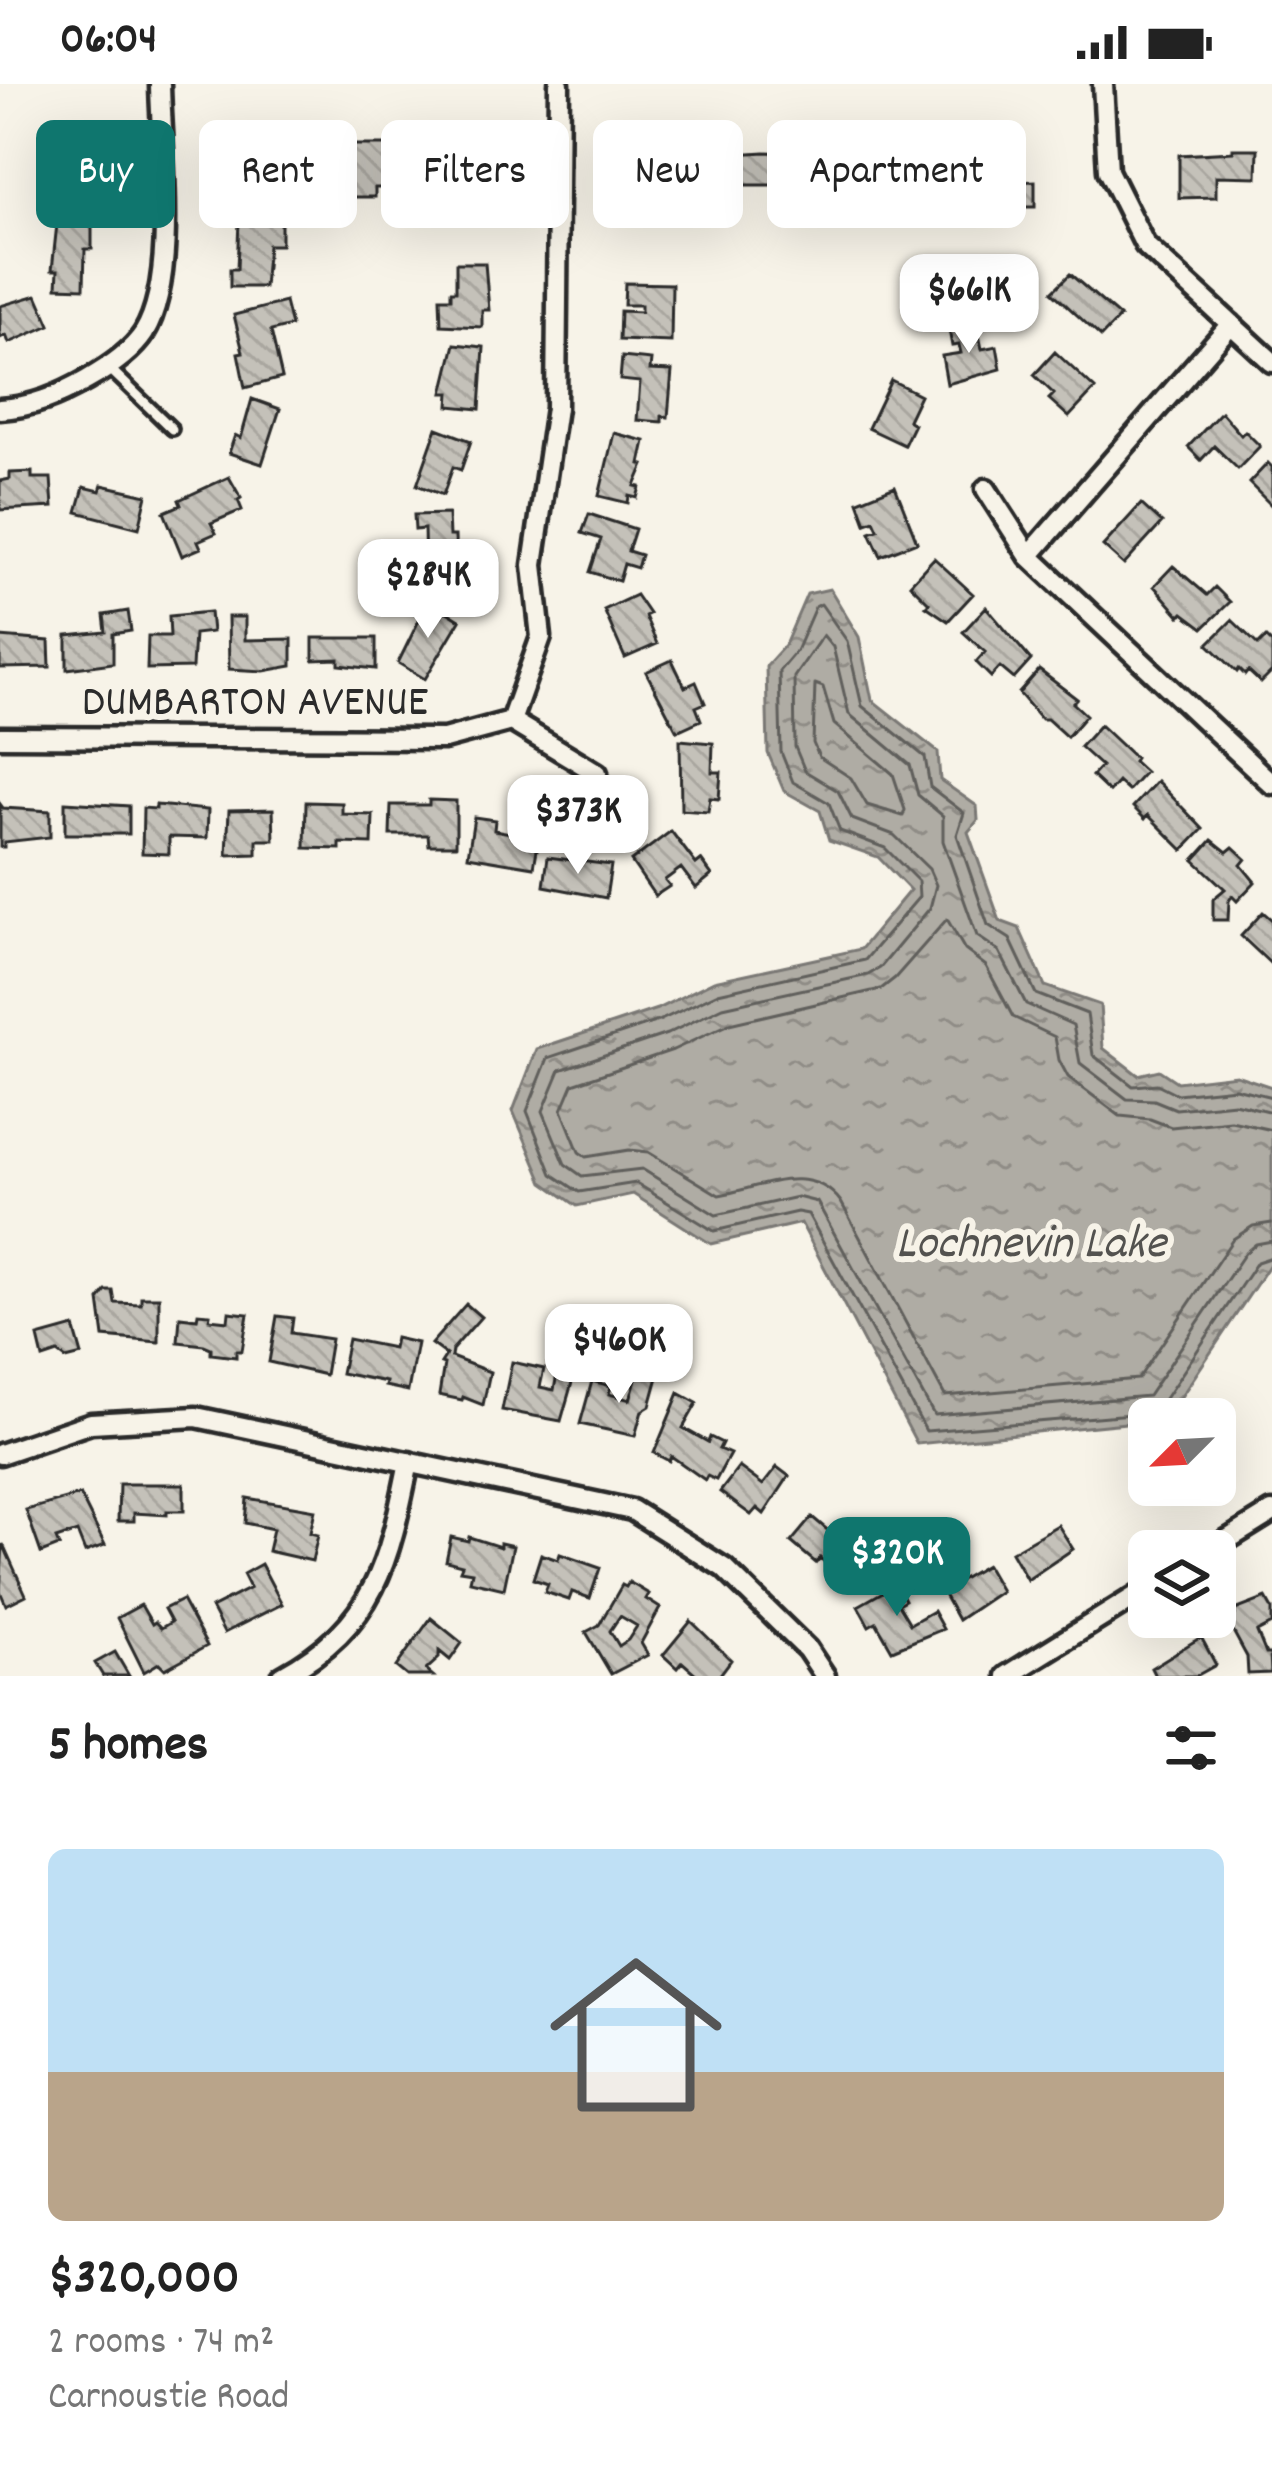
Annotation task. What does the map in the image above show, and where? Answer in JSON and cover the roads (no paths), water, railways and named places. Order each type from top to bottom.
[{"type":"street","points":[[0,409],[28,407],[109,368],[141,338],[154,314],[164,260],[160,84]]},
{"type":"street","points":[[560,84],[556,408],[533,565],[541,637],[512,721],[597,773]]},
{"type":"street","points":[[1103,84],[1108,171],[1145,245],[1272,362]]},
{"type":"street","points":[[1029,556],[1231,324]]},
{"type":"street","points":[[986,489],[1029,556],[1272,784]]},
{"type":"street","name":"DUMBARTON AVENUE","points":[[0,737],[444,739],[512,721]]},
{"type":"street","points":[[0,1454],[91,1423],[196,1417],[632,1510],[724,1568],[807,1649],[825,1676]]},
{"type":"street","points":[[282,1676],[302,1665],[366,1607],[392,1545],[409,1462]]},
{"type":"street","points":[[1236,1535],[1272,1512]]},
{"type":"street","points":[[1007,1676],[1128,1601]]},
{"type":"lane","points":[[109,368],[172,429]]},
{"type":"water","name":"Lochnevin Lake","points":[[830,589],[859,637],[872,700],[938,752],[940,780],[977,806],[978,820],[968,832],[1000,921],[1019,928],[1045,986],[1100,1005],[1103,1048],[1138,1075],[1159,1070],[1177,1082],[1236,1075],[1272,1087],[1272,1261],[1180,1398],[1128,1398],[1128,1423],[917,1444],[801,1223],[711,1244],[633,1194],[577,1206],[543,1182],[513,1111],[537,1049],[657,1009],[714,981],[861,949],[910,890],[878,857],[829,840],[820,811],[784,791],[768,753],[766,666],[785,645],[807,594]]}]
